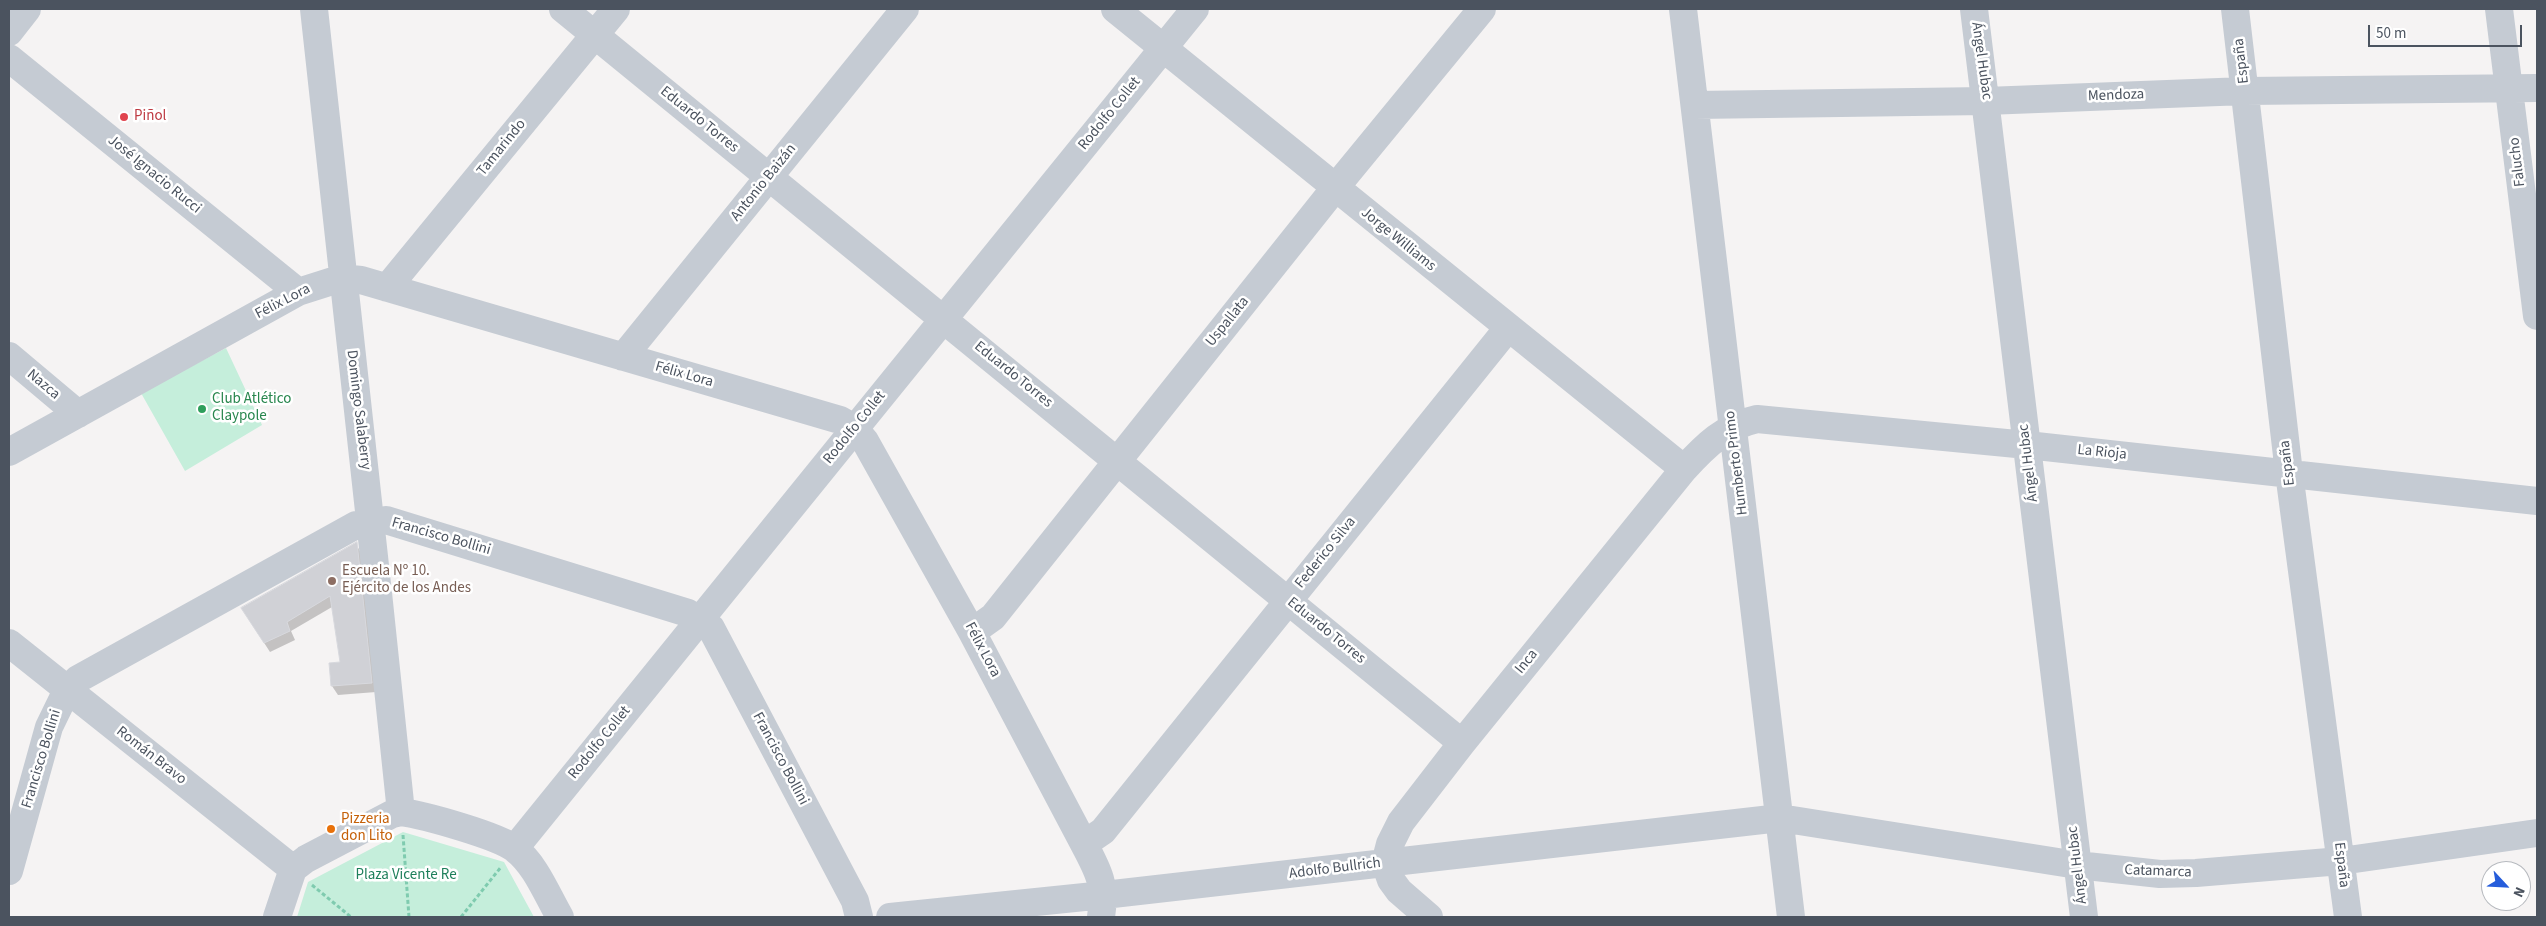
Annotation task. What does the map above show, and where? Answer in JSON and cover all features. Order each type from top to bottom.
[{"type":"street","points":[[9,32],[27,9]]},
{"type":"street","name":"Domingo Salaberry","points":[[314,9],[342,278],[372,521],[401,812]]},
{"type":"street","name":"Eduardo Torres","points":[[563,9],[1462,742]]},
{"type":"street","name":"Tamarindo","points":[[387,288],[616,9]]},
{"type":"street","name":"Antonio Baizán","points":[[622,357],[905,9]]},
{"type":"street","name":"Jorge Williams","points":[[1115,9],[1684,469]]},
{"type":"street","name":"Rodolfo Collet","points":[[515,848],[1195,9]]},
{"type":"street","name":"Uspallata","points":[[972,632],[993,617],[1335,188],[1482,9]]},
{"type":"street","name":"Humberto Primo","points":[[1683,9],[1791,917]]},
{"type":"street","name":"Ángel Hubac","points":[[1974,9],[2084,917]]},
{"type":"street","name":"España","points":[[2235,9],[2289,473],[2348,917]]},
{"type":"street","name":"Falucho","points":[[2500,9],[2537,316]]},
{"type":"street","name":"José Ignacio Rucci","points":[[9,58],[298,292]]},
{"type":"street","name":"Mendoza","points":[[1695,105],[1986,101],[2245,90],[2537,88]]},
{"type":"street","name":"Félix Lora","points":[[9,452],[298,292],[342,278],[361,280],[840,420],[854,428],[865,441],[972,632],[1100,875],[1102,906]]},
{"type":"street","name":"Federico Silva","points":[[1084,844],[1103,831],[1508,328]]},
{"type":"street","name":"Nazca","points":[[9,356],[78,414]]},
{"type":"street","name":"La Rioja","points":[[1684,469],[1702,449],[1733,428],[1757,420],[2027,445],[2537,501]]},
{"type":"street","name":"Inca","points":[[1385,863],[1390,844],[1401,822],[1462,742],[1684,469]]},
{"type":"street","name":"Francisco Bollini","points":[[9,871],[49,727],[67,690],[87,672],[356,525],[372,521],[398,523],[678,610],[700,620],[711,628],[855,901],[859,917]]},
{"type":"street","name":"Román Bravo","points":[[9,643],[293,869]]},
{"type":"street","points":[[277,917],[293,869],[306,859],[392,814],[401,812],[490,838],[515,848],[529,863],[560,917]]},
{"type":"street","name":"Adolfo Bullrich","points":[[890,917],[1102,906],[1385,863],[1780,818]]},
{"type":"street","name":"Catamarca","points":[[1780,818],[2077,865],[2125,871],[2187,873],[2341,862],[2537,833]]},
{"type":"street","points":[[1385,863],[1391,880],[1398,891],[1429,917]]},
{"type":"path","points":[[401,812],[409,917]]},
{"type":"path","points":[[461,917],[515,848]]},
{"type":"path","points":[[293,869],[350,917]]},
{"type":"green space","name":"Club Atlético Claypole","points":[[226,348],[262,425],[185,471],[141,393]]},
{"type":"green space","name":"Plaza Vicente Re","points":[[403,832],[504,862],[534,917],[297,917],[308,882]]},
{"type":"building","points":[[357,542],[372,683],[331,686],[329,663],[340,662],[330,596],[287,622],[290,631],[264,643],[241,608]]},
{"type":"place","name":"Piñol","points":[[124,117]]},
{"type":"place","name":"Club Atlético Claypole","points":[[202,409]]},
{"type":"place","name":"Escuela Nº 10. Ejército de los Andes","points":[[332,581]]},
{"type":"place","name":"Pizzeria don Lito","points":[[331,829]]}]
